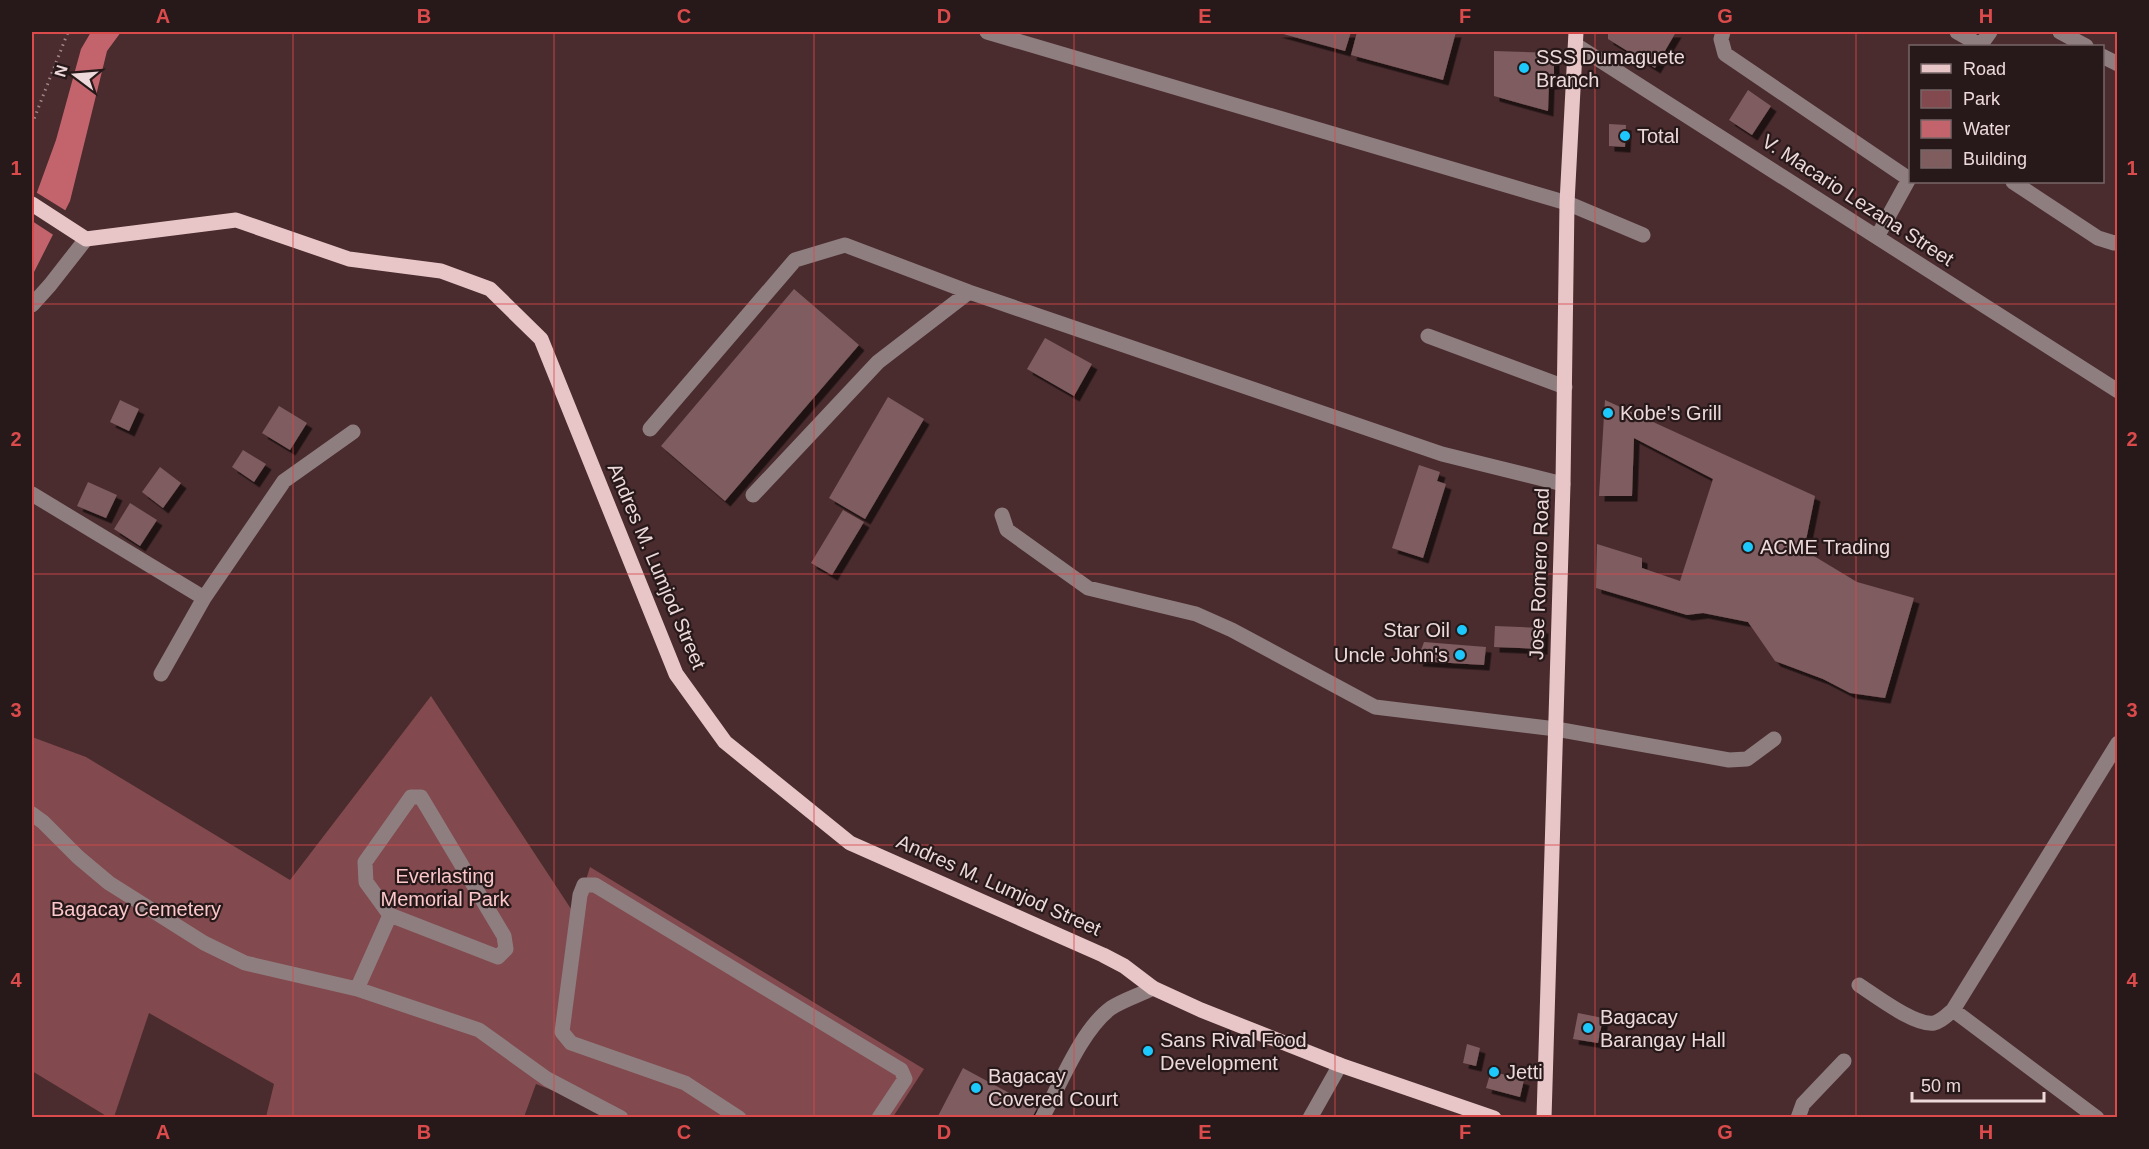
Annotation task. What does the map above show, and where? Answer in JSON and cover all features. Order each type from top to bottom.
[{"type":"main road","name":"Jose Romero Road","points":[[1544,1118],[1563,484],[1567,203],[1576,38]]},
{"type":"main road","points":[[32,204],[86,239]]},
{"type":"main road","name":"Andres M. Lumjod Street","points":[[86,239],[236,220],[349,259],[441,271],[490,289],[541,339],[676,674],[725,742],[850,843],[1103,955],[1124,966],[1154,988],[1340,1065],[1494,1118]]},
{"type":"street","points":[[987,32],[1567,203],[1643,236]]},
{"type":"street","points":[[1723,32],[1721,39],[1725,54],[1909,177]]},
{"type":"street","points":[[1957,32],[1978,45]]},
{"type":"street","points":[[1981,45],[1990,32]]},
{"type":"street","points":[[2060,32],[2084,45]]},
{"type":"street","name":"V. Macario Lezana Street","points":[[1576,38],[1877,237],[2118,391]]},
{"type":"street","points":[[2104,57],[2118,64]]},
{"type":"street","points":[[1877,237],[1909,180]]},
{"type":"street","points":[[2015,183],[2098,238],[2118,242]]},
{"type":"street","points":[[32,305],[86,239]]},
{"type":"street","points":[[650,429],[795,260],[845,245],[969,292],[1442,454],[1563,484]]},
{"type":"street","points":[[753,495],[878,362],[969,292]]},
{"type":"street","points":[[1428,336],[1565,387]]},
{"type":"street","points":[[161,674],[204,598],[284,481],[353,432]]},
{"type":"street","points":[[32,495],[204,598]]},
{"type":"street","points":[[1002,515],[1007,530],[1088,588],[1196,614],[1232,630],[1375,707],[1556,729],[1730,760],[1747,759],[1774,739]]},
{"type":"street","points":[[1859,986],[1914,1020],[1933,1023],[1942,1020],[1953,1010],[2118,743]]},
{"type":"street","points":[[421,797],[504,936],[506,949],[498,957],[390,915],[366,882],[365,862],[411,798],[421,797]]},
{"type":"street","points":[[32,814],[109,883],[204,943],[245,963],[357,989],[479,1030],[547,1079],[621,1118]]},
{"type":"street","points":[[739,1118],[685,1083],[571,1043],[561,1032],[580,895],[584,885],[595,885],[901,1070],[905,1079],[879,1118]]},
{"type":"street","points":[[357,989],[390,915]]},
{"type":"street","points":[[1042,1118],[1087,1033],[1113,1007],[1154,988]]},
{"type":"street","points":[[1953,1010],[2097,1118]]},
{"type":"street","points":[[1798,1118],[1803,1104],[1844,1061]]},
{"type":"street","points":[[1310,1118],[1340,1065]]},
{"type":"path","points":[[32,124],[68,32]]},
{"type":"green space","points":[[431,696],[575,915],[590,867],[924,1069],[893,1117],[621,1117],[536,1084],[524,1117],[266,1117],[274,1084],[149,1013],[114,1117],[108,1117],[32,1071],[32,737],[86,757],[290,880]]},
{"type":"water","points":[[91,32],[121,32],[107,51],[70,201],[32,276],[32,206],[56,140],[81,49]]},
{"type":"pier","points":[[34,191],[68,212],[55,236],[32,221]]},
{"type":"building","points":[[1276,32],[1351,32],[1345,51]]},
{"type":"building","points":[[1357,32],[1456,32],[1443,80],[1351,55]]},
{"type":"building","points":[[1608,32],[1676,32],[1655,68],[1608,39]]},
{"type":"building","name":"SSS Dumaguete Branch","points":[[1494,51],[1554,53],[1554,84],[1549,84],[1548,111],[1494,96]]},
{"type":"building","points":[[1748,90],[1771,106],[1752,135],[1729,120]]},
{"type":"building","points":[[1609,124],[1626,125],[1625,147],[1609,146]]},
{"type":"building","points":[[794,289],[859,345],[725,501],[661,446]]},
{"type":"building","points":[[1045,338],[1092,364],[1074,396],[1027,369]]},
{"type":"building","points":[[888,397],[924,419],[865,519],[829,498]]},
{"type":"building","points":[[120,400],[139,409],[129,431],[110,422]]},
{"type":"building","name":"ACME Trading","points":[[1605,400],[1815,496],[1804,550],[1857,582],[1914,598],[1885,698],[1850,693],[1823,679],[1775,661],[1748,622],[1703,613],[1687,615],[1596,588],[1597,544],[1642,558],[1642,568],[1680,581],[1713,479],[1634,438],[1632,496],[1599,496]]},
{"type":"building","points":[[279,406],[307,423],[290,450],[262,433]]},
{"type":"building","points":[[243,450],[266,464],[254,482],[232,467]]},
{"type":"building","points":[[1419,465],[1440,472],[1437,481],[1446,484],[1423,558],[1392,548]]},
{"type":"building","points":[[160,467],[181,483],[163,508],[142,492]]},
{"type":"building","points":[[88,482],[117,495],[106,518],[77,506]]},
{"type":"building","points":[[130,503],[157,520],[140,546],[114,529]]},
{"type":"building","points":[[843,510],[864,522],[832,575],[811,563]]},
{"type":"building","points":[[1495,626],[1543,628],[1542,649],[1494,647]]},
{"type":"building","points":[[1424,642],[1486,647],[1484,665],[1417,661]]},
{"type":"building","name":"Bagacay Barangay Hall","points":[[1578,1013],[1603,1018],[1598,1043],[1573,1039]]},
{"type":"building","points":[[1467,1044],[1480,1048],[1476,1066],[1463,1063]]},
{"type":"building","name":"Bagacay Covered Court","points":[[963,1068],[1037,1108],[1032,1118],[937,1118]]},
{"type":"building","points":[[1491,1071],[1524,1080],[1520,1097],[1486,1088]]},
{"type":"place","name":"SSS Dumaguete Branch","points":[[1524,68]]},
{"type":"place","name":"Total","points":[[1625,136]]},
{"type":"place","name":"Kobe's Grill","points":[[1608,413]]},
{"type":"place","name":"ACME Trading","points":[[1748,547]]},
{"type":"place","name":"Star Oil","points":[[1462,630]]},
{"type":"place","name":"Uncle John's","points":[[1460,655]]},
{"type":"place","name":"Bagacay Barangay Hall","points":[[1588,1028]]},
{"type":"place","name":"Sans Rival Food Development","points":[[1148,1051]]},
{"type":"place","name":"Jetti","points":[[1494,1072]]},
{"type":"place","name":"Bagacay Covered Court","points":[[976,1088]]},
{"type":"park label","name":"Everlasting Memorial Park","points":[[445,888]]},
{"type":"park label","name":"Bagacay Cemetery","points":[[136,909]]}]
